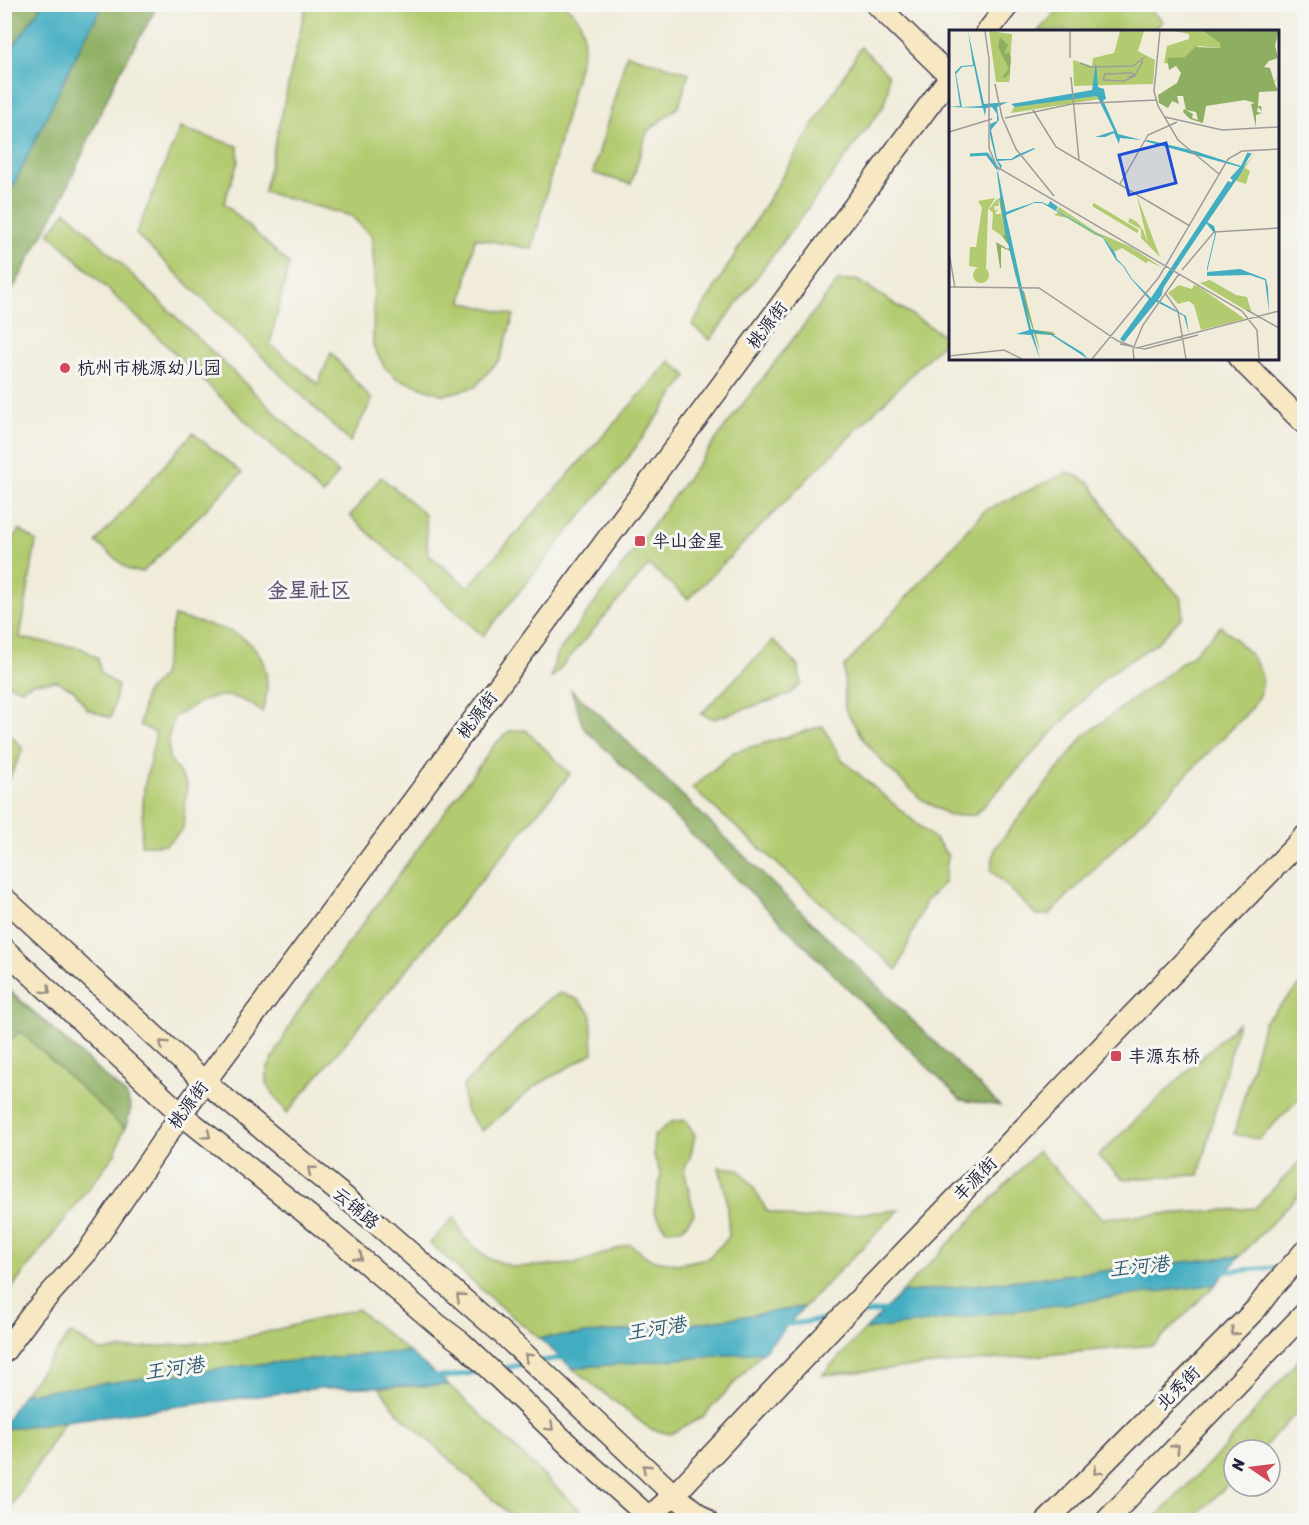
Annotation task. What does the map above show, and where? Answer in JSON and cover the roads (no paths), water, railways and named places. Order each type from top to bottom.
[{"type":"street","points":[[876,4],[949,74]]},
{"type":"street","points":[[989,30],[1009,4]]},
{"type":"street","name":"桃源街","points":[[4,1352],[33,1313],[88,1251],[181,1114],[949,79]]},
{"type":"street","points":[[1241,360],[1305,423]]},
{"type":"street","name":"丰源街","points":[[649,1520],[1305,837]]},
{"type":"street","name":"云锦路","points":[[4,897],[205,1082],[375,1222],[504,1335],[674,1495],[706,1521]]},
{"type":"street","name":"云锦路","points":[[4,950],[181,1114],[332,1234],[462,1343],[649,1520]]},
{"type":"street","name":"北秀街","points":[[1048,1521],[1256,1309],[1272,1287],[1305,1252]]},
{"type":"street","points":[[1107,1521],[1305,1314]]},
{"type":"water","points":[[42,5],[103,5],[83,41],[5,203],[5,68],[15,44]]},
{"type":"water","points":[[1240,1256],[1216,1284],[865,1330],[901,1293]]},
{"type":"water","points":[[804,1307],[763,1352],[572,1368],[539,1338],[679,1326]]},
{"type":"water","points":[[409,1352],[449,1385],[319,1388],[5,1429],[5,1422],[23,1394],[264,1364]]},
{"type":"waterway","name":"王河港","points":[[1220,1272],[1282,1267]]},
{"type":"waterway","name":"王河港","points":[[853,1315],[889,1310]]},
{"type":"waterway","name":"王河港","points":[[782,1325],[830,1319]]},
{"type":"waterway","name":"王河港","points":[[542,1361],[568,1357]]},
{"type":"waterway","name":"王河港","points":[[498,1369],[527,1364]]},
{"type":"waterway","name":"王河港","points":[[432,1376],[447,1377],[483,1371]]},
{"type":"place","name":"杭州市桃源幼儿园","points":[[65,368]]},
{"type":"place","name":"半山金星","points":[[640,541]]},
{"type":"place","name":"丰源东桥","points":[[1116,1056]]},
{"type":"district","name":"金星社区","points":[[309,590]]}]
